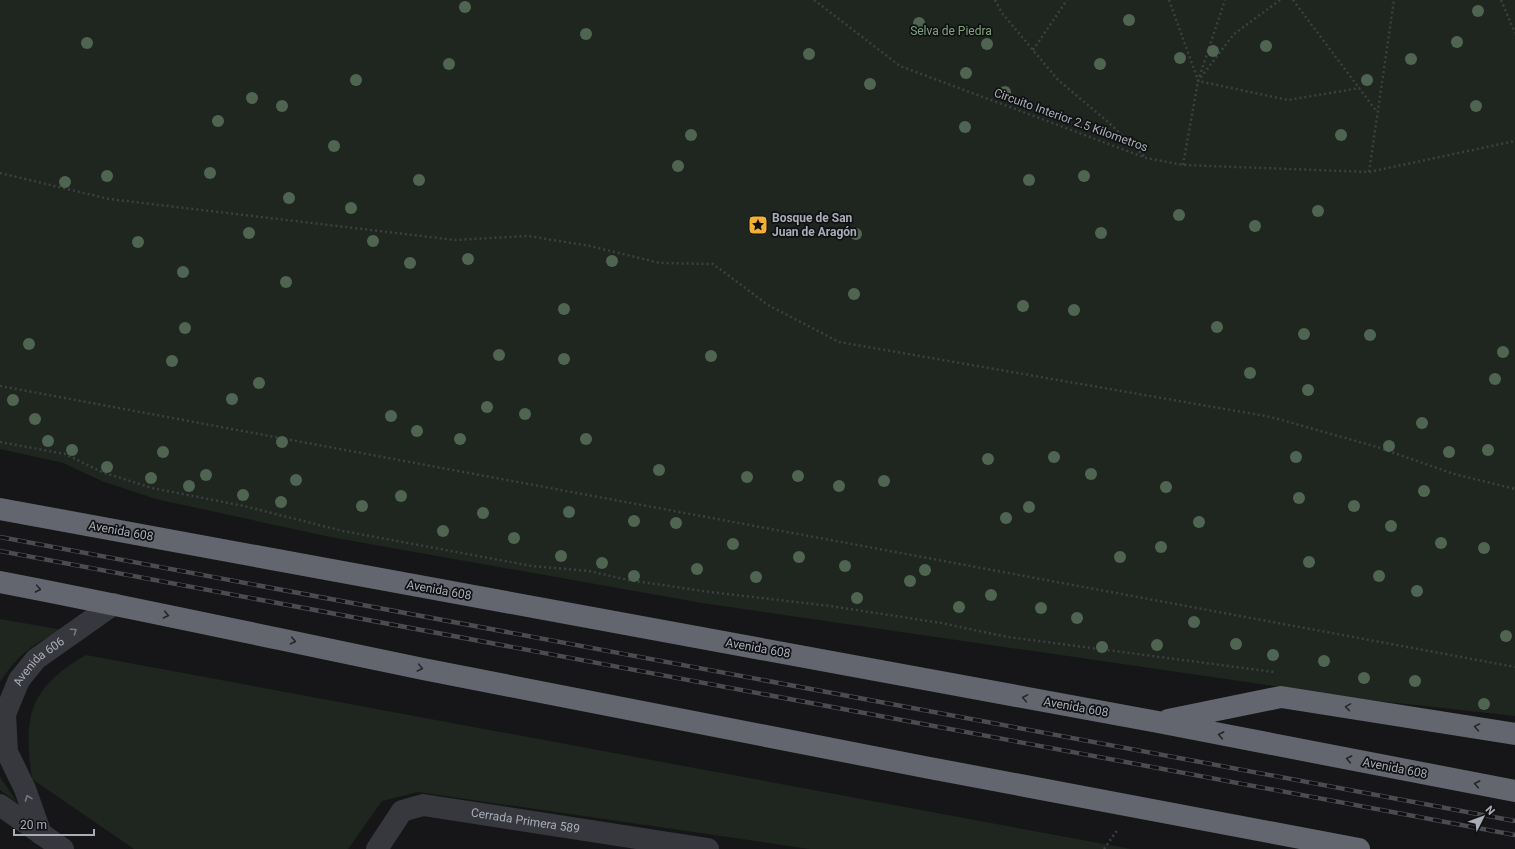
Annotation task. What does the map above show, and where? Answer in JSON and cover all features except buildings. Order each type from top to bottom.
[{"type":"highway","name":"Avenida 608","points":[[0,509],[1158,722],[1515,791]]},
{"type":"highway","points":[[0,582],[114,604],[420,668],[1133,807],[1359,849]]},
{"type":"highway","points":[[1158,722],[1281,697],[1515,734]]},
{"type":"street","name":"Avenida 606","points":[[41,834],[25,789],[6,752],[5,714],[19,680],[36,659],[114,604]]},
{"type":"street","points":[[0,805],[63,849]]},
{"type":"street","name":"Cerrada Primera 589","points":[[377,849],[402,811],[423,805],[623,843],[708,849]]},
{"type":"path","name":"Circuito Interior 2.5 Kilometros","points":[[814,0],[900,66],[1146,158],[1183,165],[1369,172],[1515,141]]},
{"type":"path","points":[[995,0],[1002,13],[1058,80],[1107,121],[1146,158]]},
{"type":"path","points":[[1033,50],[1067,0]]},
{"type":"path","points":[[1169,0],[1198,81]]},
{"type":"path","points":[[1183,165],[1198,81],[1225,0]]},
{"type":"path","points":[[1198,81],[1234,34],[1280,0]]},
{"type":"path","points":[[1293,0],[1378,112]]},
{"type":"path","points":[[1369,172],[1394,0]]},
{"type":"path","points":[[1501,0],[1515,33]]},
{"type":"path","points":[[1198,81],[1288,100],[1360,88]]},
{"type":"path","points":[[0,173],[110,199],[455,240],[528,236],[590,246],[660,263],[713,264],[768,305],[839,342],[1272,417],[1377,446],[1454,474],[1515,489]]},
{"type":"path","points":[[0,386],[1515,667]]},
{"type":"path","points":[[0,442],[64,454],[102,472],[152,488],[244,506],[344,531],[524,564],[589,571],[628,580],[710,592],[830,606],[941,623],[1008,637],[1279,672]]},
{"type":"green space","name":"Bosque de San Juan de Aragón","points":[[0,0],[1515,0],[1515,716],[1370,700],[702,603],[330,537],[156,499],[102,481],[63,463],[0,449]]},
{"type":"green space","points":[[0,619],[63,630],[43,639],[27,650],[13,664],[0,682]]},
{"type":"green space","points":[[86,655],[1131,849],[810,849],[418,792],[382,801],[348,849],[134,849],[32,779],[29,757],[29,738],[30,721],[34,706],[41,692],[52,679]]},
{"type":"green space","points":[[0,777],[17,802],[0,790]]},
{"type":"railway","points":[[0,537],[1515,821]]},
{"type":"railway","points":[[0,551],[1515,835]]},
{"type":"place","name":"Bosque de San Juan de Aragón","points":[[758,225]]},
{"type":"park label","name":"Selva de Piedra","points":[[951,31]]}]
